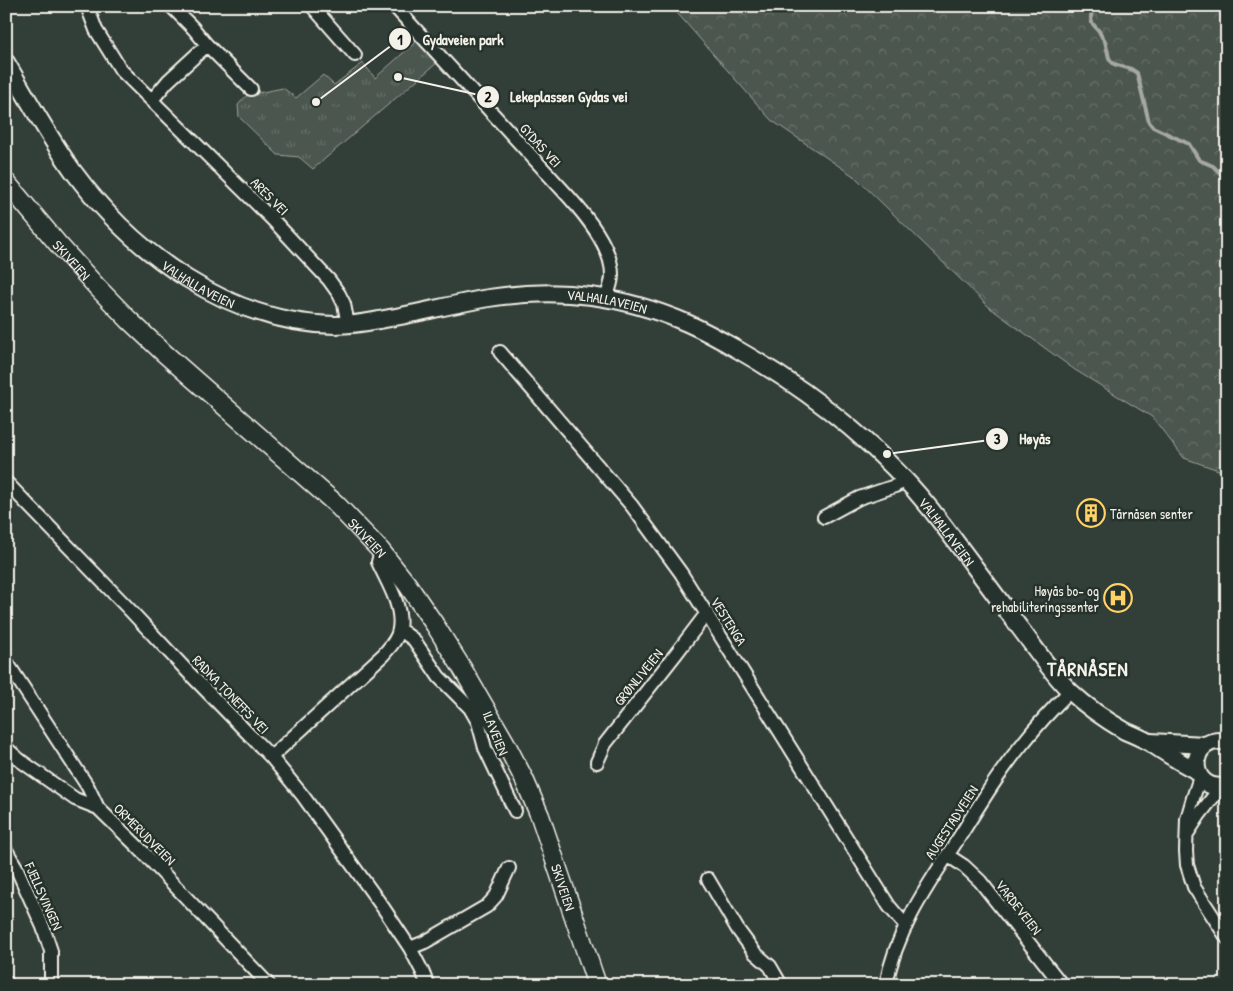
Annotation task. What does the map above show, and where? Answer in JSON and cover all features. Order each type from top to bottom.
[{"type":"main road","name":"SKIVEIEN","points":[[6,182],[58,244],[129,320],[329,498],[381,551],[407,584],[435,625],[500,734],[524,779],[540,816],[597,985]]},
{"type":"street","name":"ARES VEI","points":[[87,6],[96,30],[121,70],[272,219],[329,280],[340,294],[348,325]]},
{"type":"street","points":[[171,6],[251,89]]},
{"type":"street","points":[[312,6],[355,55]]},
{"type":"street","name":"GYDAS VEI","points":[[394,6],[569,197],[593,226],[611,265],[611,282],[606,298]]},
{"type":"street","points":[[152,100],[168,81],[208,45]]},
{"type":"street","name":"VALHALLAVEIEN","points":[[6,62],[53,141],[81,181],[113,218],[140,244],[168,265],[202,288],[235,304],[287,320],[348,325],[484,299],[517,295],[557,293],[606,298],[633,304],[690,324],[767,367],[792,383],[843,422],[872,447],[905,481],[934,513],[1046,664],[1070,691],[1089,708],[1126,731],[1150,742],[1199,774],[1209,785],[1224,786]]},
{"type":"street","name":"VESTENGA","points":[[500,352],[632,506],[681,573],[889,906],[906,926]]},
{"type":"street","points":[[824,517],[859,498],[905,481]]},
{"type":"street","name":"RADKA TONEFFS VEI","points":[[6,482],[271,756],[303,796],[384,909],[410,948],[428,985]]},
{"type":"street","points":[[271,756],[383,655],[395,641],[399,629],[399,613],[378,562],[381,551]]},
{"type":"street","name":"GRØNLIVEIEN","points":[[597,762],[605,744],[707,613]]},
{"type":"street","name":"ILAVEIEN","points":[[399,629],[414,640],[439,677],[470,708],[478,722],[485,748],[515,811]]},
{"type":"street","name":"ORMERUDVEIEN","points":[[6,661],[88,787],[98,808],[138,847],[269,985]]},
{"type":"street","name":"AUGESTADVEIEN","points":[[886,985],[892,959],[906,926],[947,855],[1023,742],[1070,691]]},
{"type":"street","name":"VALHALLAVEIEN","points":[[1150,742],[1205,746],[1218,740],[1227,742]]},
{"type":"street","points":[[1205,746],[1201,749],[1196,760],[1199,774],[1187,819],[1186,859],[1198,893],[1227,938]]},
{"type":"street","points":[[6,748],[21,761],[76,799],[98,808]]},
{"type":"street","points":[[1188,834],[1200,814],[1224,786]]},
{"type":"street","name":"FJELLSVINGEN","points":[[6,850],[16,867],[43,927],[50,951],[51,985]]},
{"type":"street","name":"VARDEVEIEN","points":[[947,855],[964,866],[980,881],[1062,985]]},
{"type":"street","points":[[410,948],[425,942],[487,906],[496,896],[509,868]]},
{"type":"street","points":[[708,879],[738,930],[755,953],[770,966],[781,985]]},
{"type":"street","points":[[6,982],[9,985]]},
{"type":"green space","points":[[671,6],[1227,6],[1227,473],[1184,458],[1152,417],[1075,370],[990,308],[855,177],[771,120]]},
{"type":"green space","points":[[419,39],[438,62],[313,169],[299,157],[278,155],[239,117],[238,105],[247,95],[283,88],[296,98],[323,75],[334,85],[363,63],[375,78]]},
{"type":"waterway","points":[[1092,6],[1092,23],[1105,41],[1111,61],[1137,73],[1149,122],[1153,127],[1189,144],[1199,160],[1213,166],[1227,180]]},
{"type":"place","name":"Lekeplassen Gydas vei","points":[[398,77]]},
{"type":"place","name":"Gydaveien park","points":[[316,102]]},
{"type":"place","name":"Høyås","points":[[887,454]]},
{"type":"place","name":"Tårnåsen senter","points":[[1091,513]]},
{"type":"place","name":"Høyås bo- og rehabiliteringssenter","points":[[1118,598]]},
{"type":"district","name":"TÅRNÅSEN","points":[[1088,669]]}]
